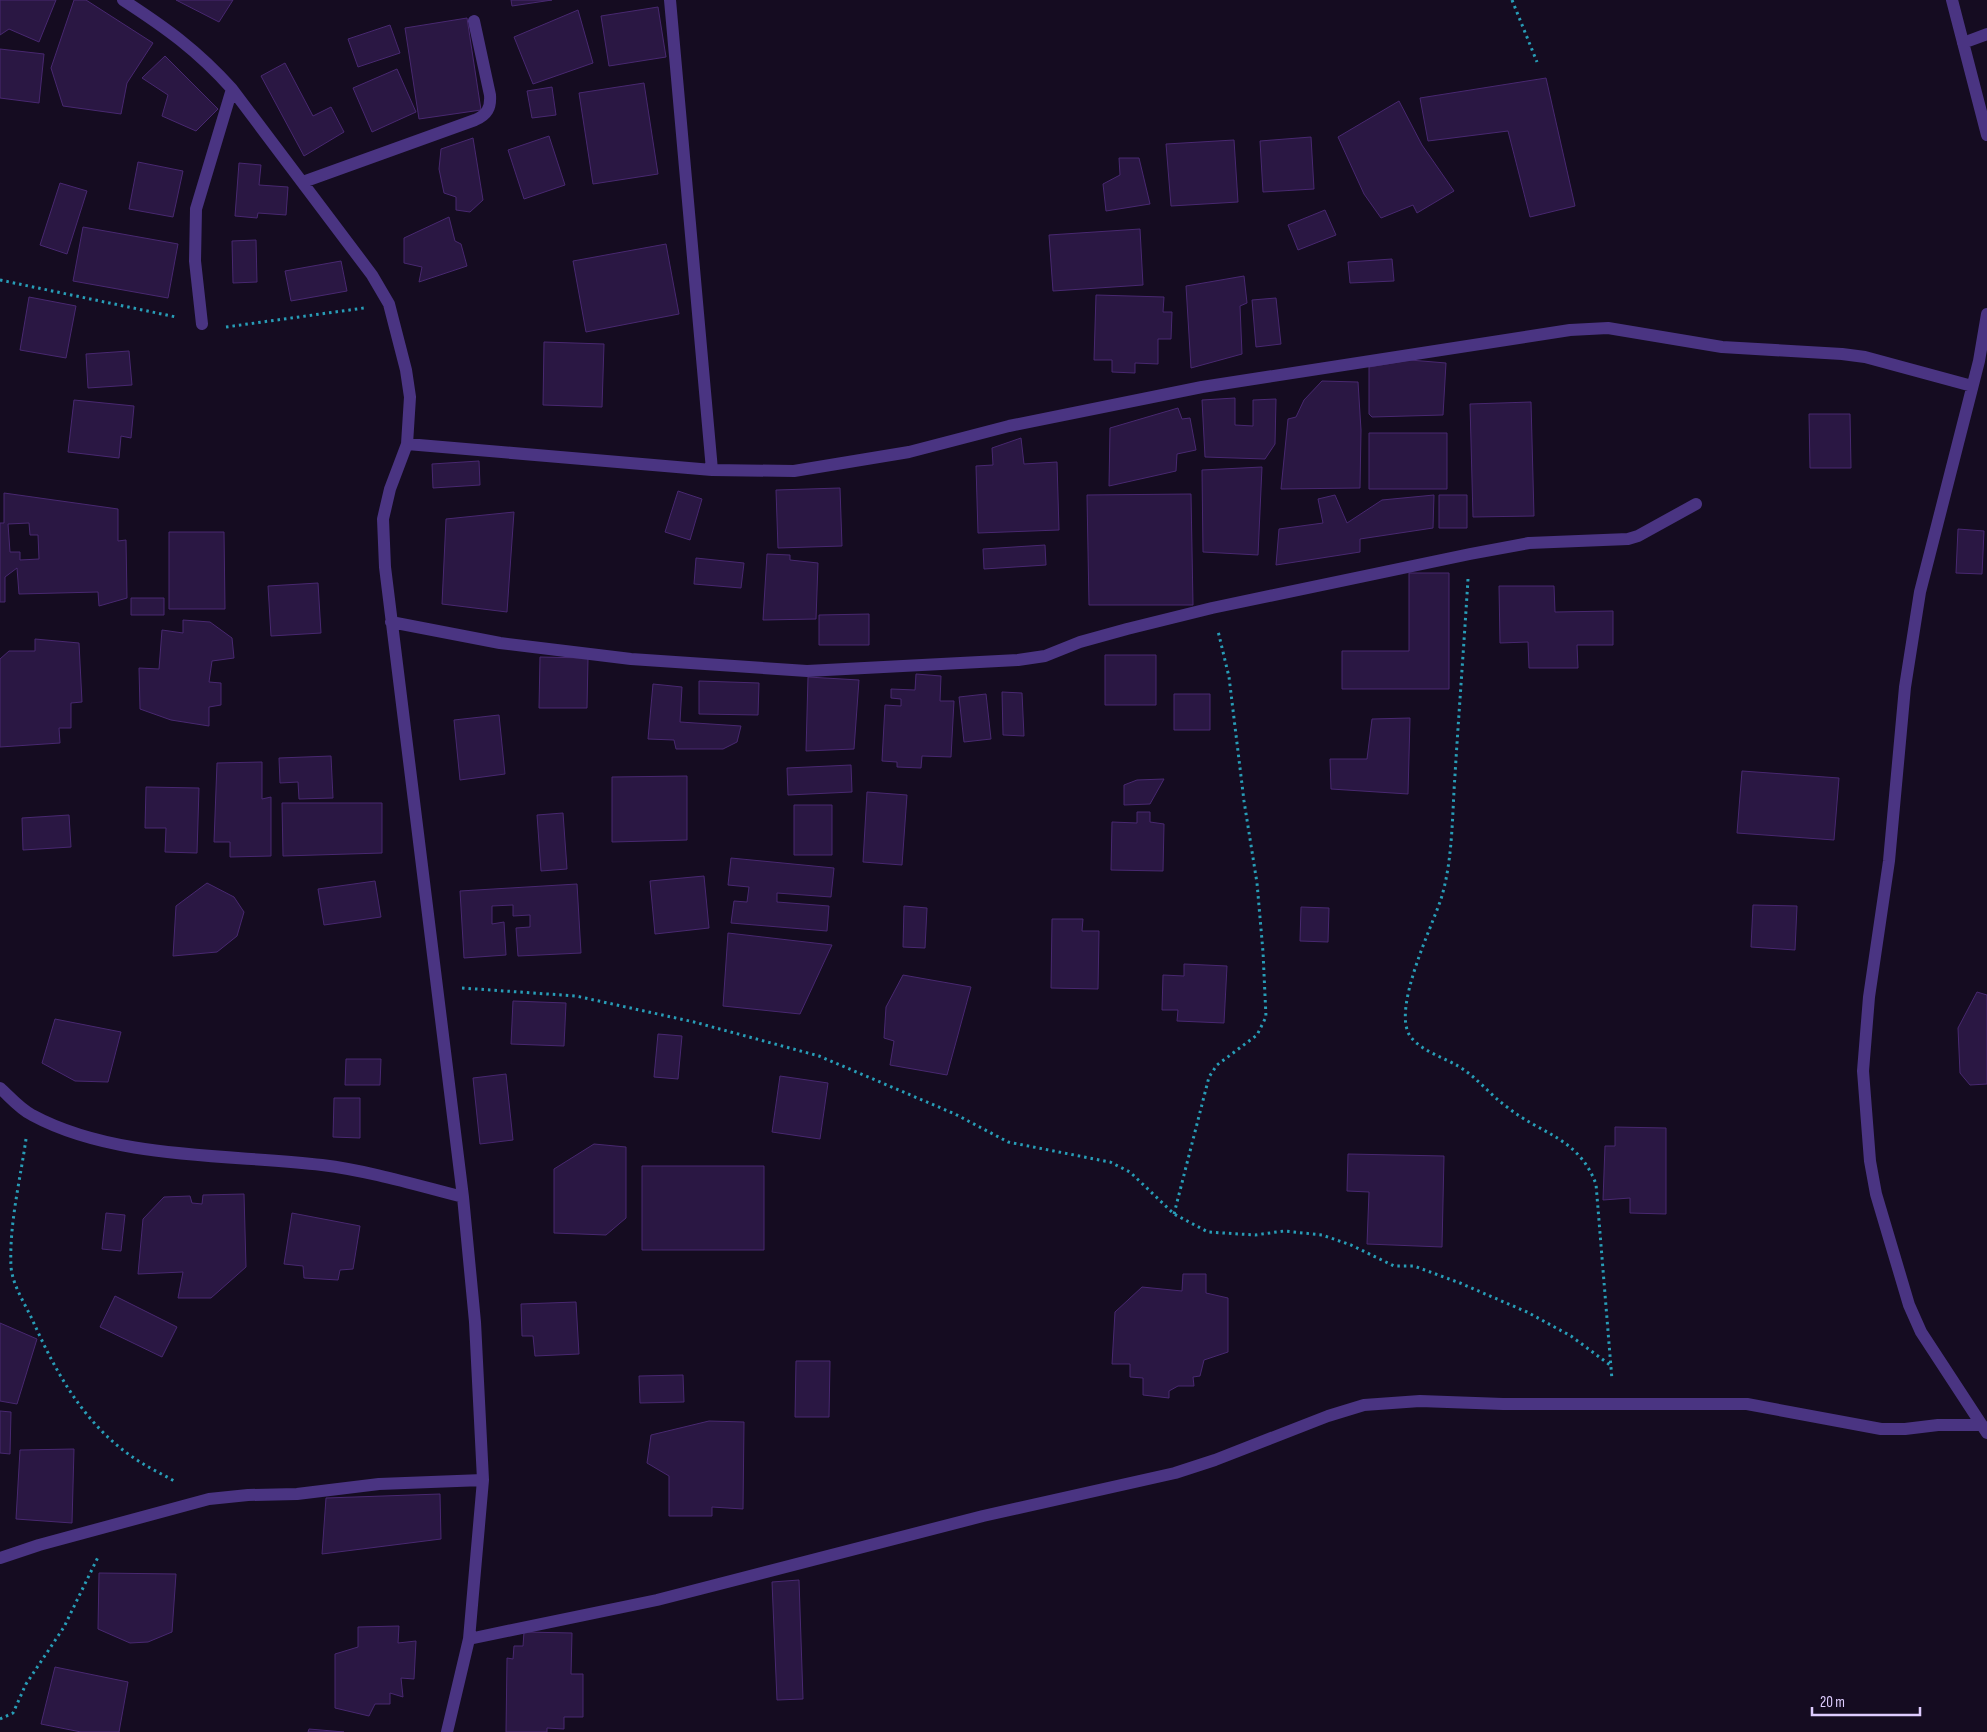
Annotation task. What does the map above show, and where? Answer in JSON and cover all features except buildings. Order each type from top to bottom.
[{"type":"street","points":[[123,0],[179,37],[212,67],[232,89],[354,249],[389,304],[407,379],[410,423],[407,444],[390,489],[383,519],[385,567],[463,1197],[474,1322],[483,1480],[469,1639],[448,1732]]},
{"type":"street","points":[[670,0],[712,470]]},
{"type":"street","points":[[1952,0],[1987,135]]},
{"type":"street","points":[[303,182],[475,120],[486,114],[491,105],[490,96],[474,20]]},
{"type":"street","points":[[1963,43],[1987,34]]},
{"type":"street","points":[[202,324],[194,262],[196,209],[232,89]]},
{"type":"street","points":[[1985,1429],[1922,1332],[1909,1305],[1876,1194],[1870,1161],[1863,1070],[1868,997],[1889,860],[1905,687],[1920,592],[1972,386],[1987,314]]},
{"type":"street","points":[[407,444],[712,470],[794,471],[909,452],[1009,426],[1202,387],[1570,330],[1608,328],[1722,346],[1865,357],[1972,386]]},
{"type":"street","points":[[391,622],[500,643],[631,659],[807,671],[1018,660],[1045,656],[1080,642],[1127,628],[1212,608],[1470,554],[1529,543],[1628,539],[1638,536],[1696,504]]},
{"type":"street","points":[[0,1088],[30,1114],[82,1135],[133,1147],[323,1165],[372,1173],[463,1197]]},
{"type":"street","points":[[469,1639],[657,1600],[956,1523],[1175,1473],[1215,1460],[1328,1416],[1364,1406],[1420,1401],[1503,1404],[1614,1402],[1747,1404],[1881,1429],[1905,1429],[1938,1425],[1985,1429]]},
{"type":"street","points":[[0,1558],[209,1500],[248,1495],[297,1494],[379,1484],[483,1480]]},
{"type":"path","points":[[1512,0],[1537,62]]},
{"type":"path","points":[[1470,554],[1450,848],[1441,897],[1418,959],[1405,1008],[1405,1021],[1407,1030],[1418,1044],[1473,1076],[1506,1108],[1553,1134],[1578,1153],[1589,1167],[1596,1184],[1599,1212],[1614,1402]]},
{"type":"path","points":[[1174,1214],[1209,1077],[1217,1065],[1257,1036],[1266,1017],[1257,883],[1244,801],[1230,677],[1212,608]]},
{"type":"path","points":[[436,986],[576,996],[694,1022],[819,1056],[956,1114],[1008,1142],[1110,1162],[1130,1172],[1174,1214],[1208,1232],[1255,1235],[1284,1231],[1322,1235],[1351,1245],[1394,1266],[1414,1266],[1527,1312],[1571,1336],[1610,1365]]},
{"type":"path","points":[[30,1114],[11,1235],[11,1268],[14,1284],[48,1356],[72,1397],[92,1422],[139,1461],[209,1500]]},
{"type":"path","points":[[0,1719],[13,1713],[26,1684],[64,1627],[114,1526]]}]
